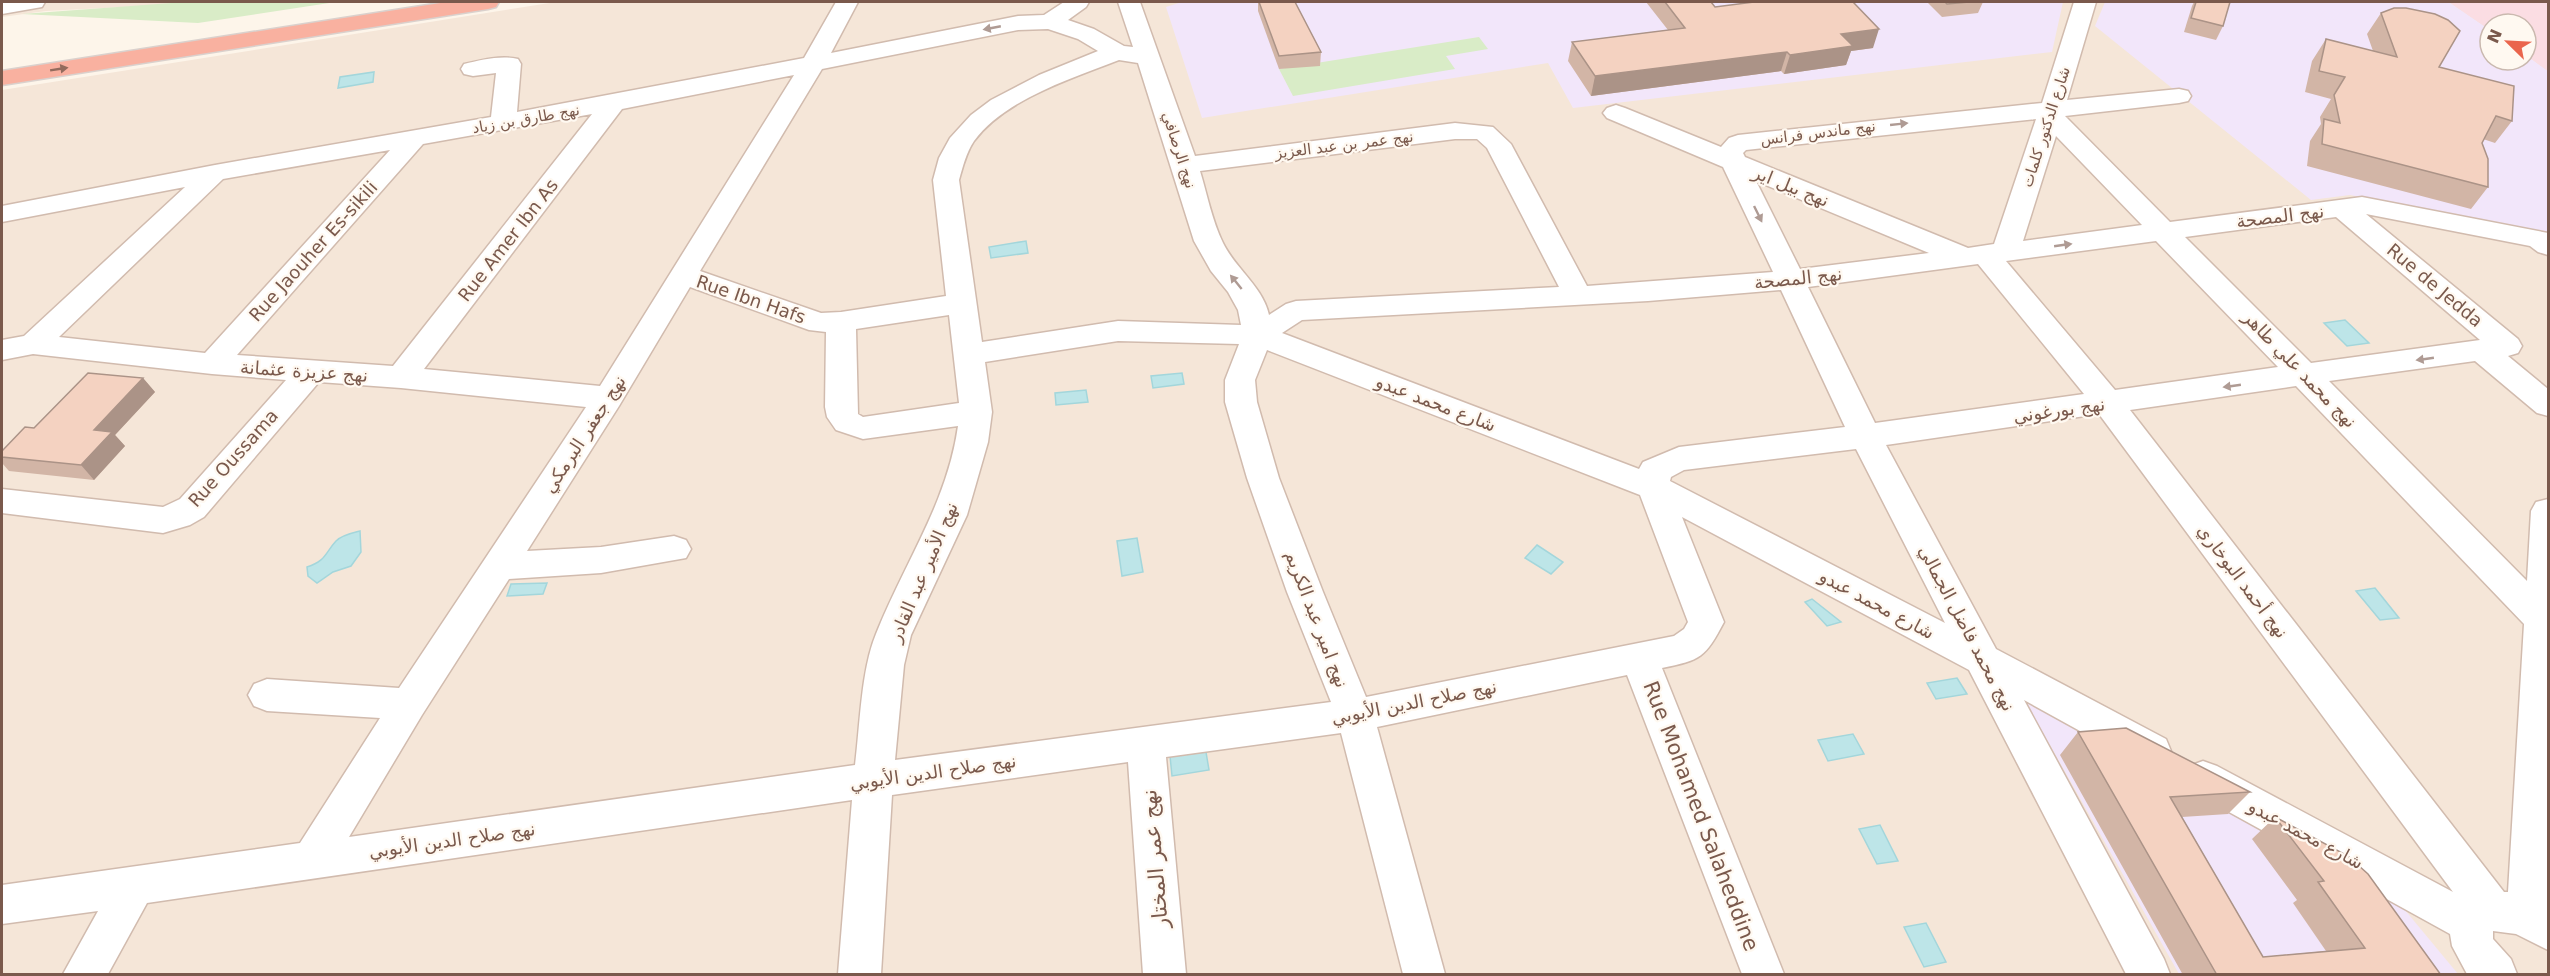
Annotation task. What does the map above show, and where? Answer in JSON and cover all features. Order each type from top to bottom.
[{"type":"highway","points":[[2,61],[396,2]]},
{"type":"highway","points":[[2,78],[488,2]]},
{"type":"street","points":[[2,7],[34,2]]},
{"type":"street","name":"نهج جعفر البرمكي","points":[[312,861],[409,704],[608,398],[813,64],[847,2]]},
{"type":"street","points":[[1050,22],[1078,2]]},
{"type":"street","name":"نهج الرصافي","points":[[1129,2],[1133,55],[1185,165],[1208,241],[1221,265],[1240,287],[1253,310],[1258,335]]},
{"type":"street","name":"شارع الدكتور كلمات","points":[[1986,255],[2051,112],[2085,2]]},
{"type":"street","points":[[1050,22],[1086,34],[1133,55]]},
{"type":"street","name":"نهج طارق بن زياد","points":[[2,214],[614,103],[1018,23],[1050,22]]},
{"type":"street","name":"نهج الأمير عبد القادر","points":[[860,975],[880,701],[893,635],[950,515],[972,442],[976,412],[946,180],[952,156],[967,133],[993,109],[1028,88],[1133,55]]},
{"type":"street","points":[[473,69],[509,64],[503,123]]},
{"type":"street","points":[[2051,112],[2179,96]]},
{"type":"street","name":"Rue Amer Ibn As","points":[[402,377],[614,103]]},
{"type":"street","name":"نهج ماندس فرانس","points":[[1732,162],[1730,153],[1738,143],[2051,112]]},
{"type":"street","name":"نهج محمد علي طاهر","points":[[2051,112],[2546,622]]},
{"type":"street","name":"نهج بيل اير","points":[[1616,113],[1732,162],[1986,255]]},
{"type":"street","name":"نهج عمر بن عبد العزيز","points":[[1185,165],[1469,130],[1484,132],[1498,144],[1578,296]]},
{"type":"street","name":"Rue Jaouher Es-sikili","points":[[212,364],[414,139]]},
{"type":"street","points":[[1732,162],[1789,280]]},
{"type":"street","points":[[33,345],[215,174]]},
{"type":"street","name":"نهج المصحة","points":[[1258,335],[1296,311],[1648,292],[1789,280],[2362,205],[2539,239],[2548,246]]},
{"type":"street","name":"Rue de Jedda","points":[[2342,208],[2507,346],[2482,350]]},
{"type":"street","name":"نهج أحمد البوخاري","points":[[1986,255],[2108,403],[2511,921]]},
{"type":"street","name":"Rue Ibn Hafs","points":[[684,275],[819,323],[841,322],[961,303]]},
{"type":"street","name":"نهج محمد فاضل الجمالي","points":[[1789,280],[1865,436],[2149,975]]},
{"type":"street","points":[[841,322],[841,407],[842,418],[848,425],[863,428],[976,412]]},
{"type":"street","points":[[968,354],[1118,331],[1258,335]]},
{"type":"street","name":"شارع محمد عبدو","points":[[1258,335],[1653,487],[1984,660],[2511,921]]},
{"type":"street","name":"نهج امير عبد الكريم","points":[[1258,335],[1240,380],[1241,402],[1271,498],[1355,715],[1424,975]]},
{"type":"street","name":"نهج عزيزة عثمانة","points":[[2,350],[33,345],[212,364],[402,377],[608,398]]},
{"type":"street","points":[[2482,350],[2548,405]]},
{"type":"street","name":"نهج بورغوني","points":[[1653,487],[1654,470],[1679,459],[2308,376],[2482,350]]},
{"type":"street","name":"Rue Oussama","points":[[2,501],[163,520],[178,516],[192,508],[310,372]]},
{"type":"street","name":"نهج صلاح الدين الأيوبي","points":[[2,905],[873,780],[1355,715],[1684,649],[1697,639],[1706,622],[1653,487]]},
{"type":"street","points":[[2496,975],[2475,950],[2472,940],[2511,921],[2546,622],[2548,511]]},
{"type":"street","points":[[498,566],[601,560],[674,549]]},
{"type":"street","name":"Rue Mohamed Salaheddine","points":[[1639,658],[1763,975]]},
{"type":"street","points":[[267,696],[409,704]]},
{"type":"street","name":"نهج عمر المختار","points":[[1146,744],[1165,975]]},
{"type":"street","points":[[85,975],[133,888]]},
{"type":"shaded area","points":[[2,2],[185,2],[46,11],[2,17]]},
{"type":"shaded area","points":[[556,2],[2548,2],[2548,974],[2,974],[2,90]]},
{"type":"shaded area","points":[[1182,2],[2063,2],[2052,52],[1573,108],[1548,63],[1202,118],[1166,7]]},
{"type":"shaded area","points":[[2105,2],[2449,2],[2478,22],[2478,72],[2538,72],[2538,64],[2548,71],[2548,234],[2544,231],[2350,195],[2311,200],[2095,26]]},
{"type":"shaded area","points":[[2449,2],[2548,2],[2548,71],[2538,64],[2538,12],[2478,12],[2478,22]]},
{"type":"shaded area","points":[[2020,692],[2400,904],[2458,974],[2179,974]]},
{"type":"green space","points":[[185,2],[336,2],[198,23],[22,14]]},
{"type":"green space","points":[[1479,37],[1488,49],[1446,56],[1455,69],[1293,96],[1279,69]]},
{"type":"water","points":[[374,72],[373,82],[338,88],[340,77]]},
{"type":"water","points":[[1026,241],[1028,253],[991,258],[989,247]]},
{"type":"water","points":[[2345,320],[2369,343],[2347,346],[2324,323]]},
{"type":"water","points":[[1182,373],[1184,384],[1153,388],[1151,376]]},
{"type":"water","points":[[1086,390],[1088,402],[1056,405],[1055,393]]},
{"type":"water","points":[[360,531],[361,552],[351,566],[333,572],[317,583],[308,576],[307,567],[322,559],[336,541]]},
{"type":"water","points":[[1137,538],[1143,572],[1122,576],[1117,541]]},
{"type":"water","points":[[1537,545],[1563,562],[1551,574],[1525,558]]},
{"type":"water","points":[[547,583],[543,594],[507,596],[511,584]]},
{"type":"water","points":[[2375,588],[2399,618],[2380,620],[2356,591]]},
{"type":"water","points":[[1812,599],[1841,622],[1827,626],[1805,602]]},
{"type":"water","points":[[1957,678],[1967,694],[1936,699],[1927,683]]},
{"type":"water","points":[[1853,734],[1864,754],[1828,761],[1818,740]]},
{"type":"water","points":[[1206,752],[1209,770],[1172,776],[1170,756]]},
{"type":"water","points":[[1880,825],[1898,861],[1877,864],[1859,829]]},
{"type":"water","points":[[1926,923],[1946,962],[1924,967],[1904,927]]},
{"type":"building","points":[[1259,2],[1295,2],[1321,52],[1279,56]]},
{"type":"building","points":[[1665,2],[1711,2],[1715,7],[1754,2],[1853,2],[1879,29],[1841,34],[1853,46],[1595,76],[1572,42],[1685,28]]},
{"type":"building","points":[[1945,2],[1969,2],[1947,4]]},
{"type":"building","points":[[2196,2],[2230,2],[2223,26],[2191,18]]},
{"type":"building","points":[[2394,8],[2435,14],[2448,20],[2460,31],[2439,67],[2514,86],[2512,121],[2496,116],[2482,143],[2488,159],[2488,187],[2322,144],[2324,119],[2340,123],[2334,95],[2345,77],[2319,71],[2326,39],[2397,57],[2381,13]]},
{"type":"building","points":[[88,373],[143,378],[94,430],[112,432],[81,465],[2,457],[2,451],[25,427],[34,428]]},
{"type":"building","points":[[2126,728],[2250,792],[2170,797],[2263,957],[2365,948],[2318,882],[2324,881],[2275,817],[2348,856],[2368,874],[2441,975],[2217,975],[2078,732]]}]
